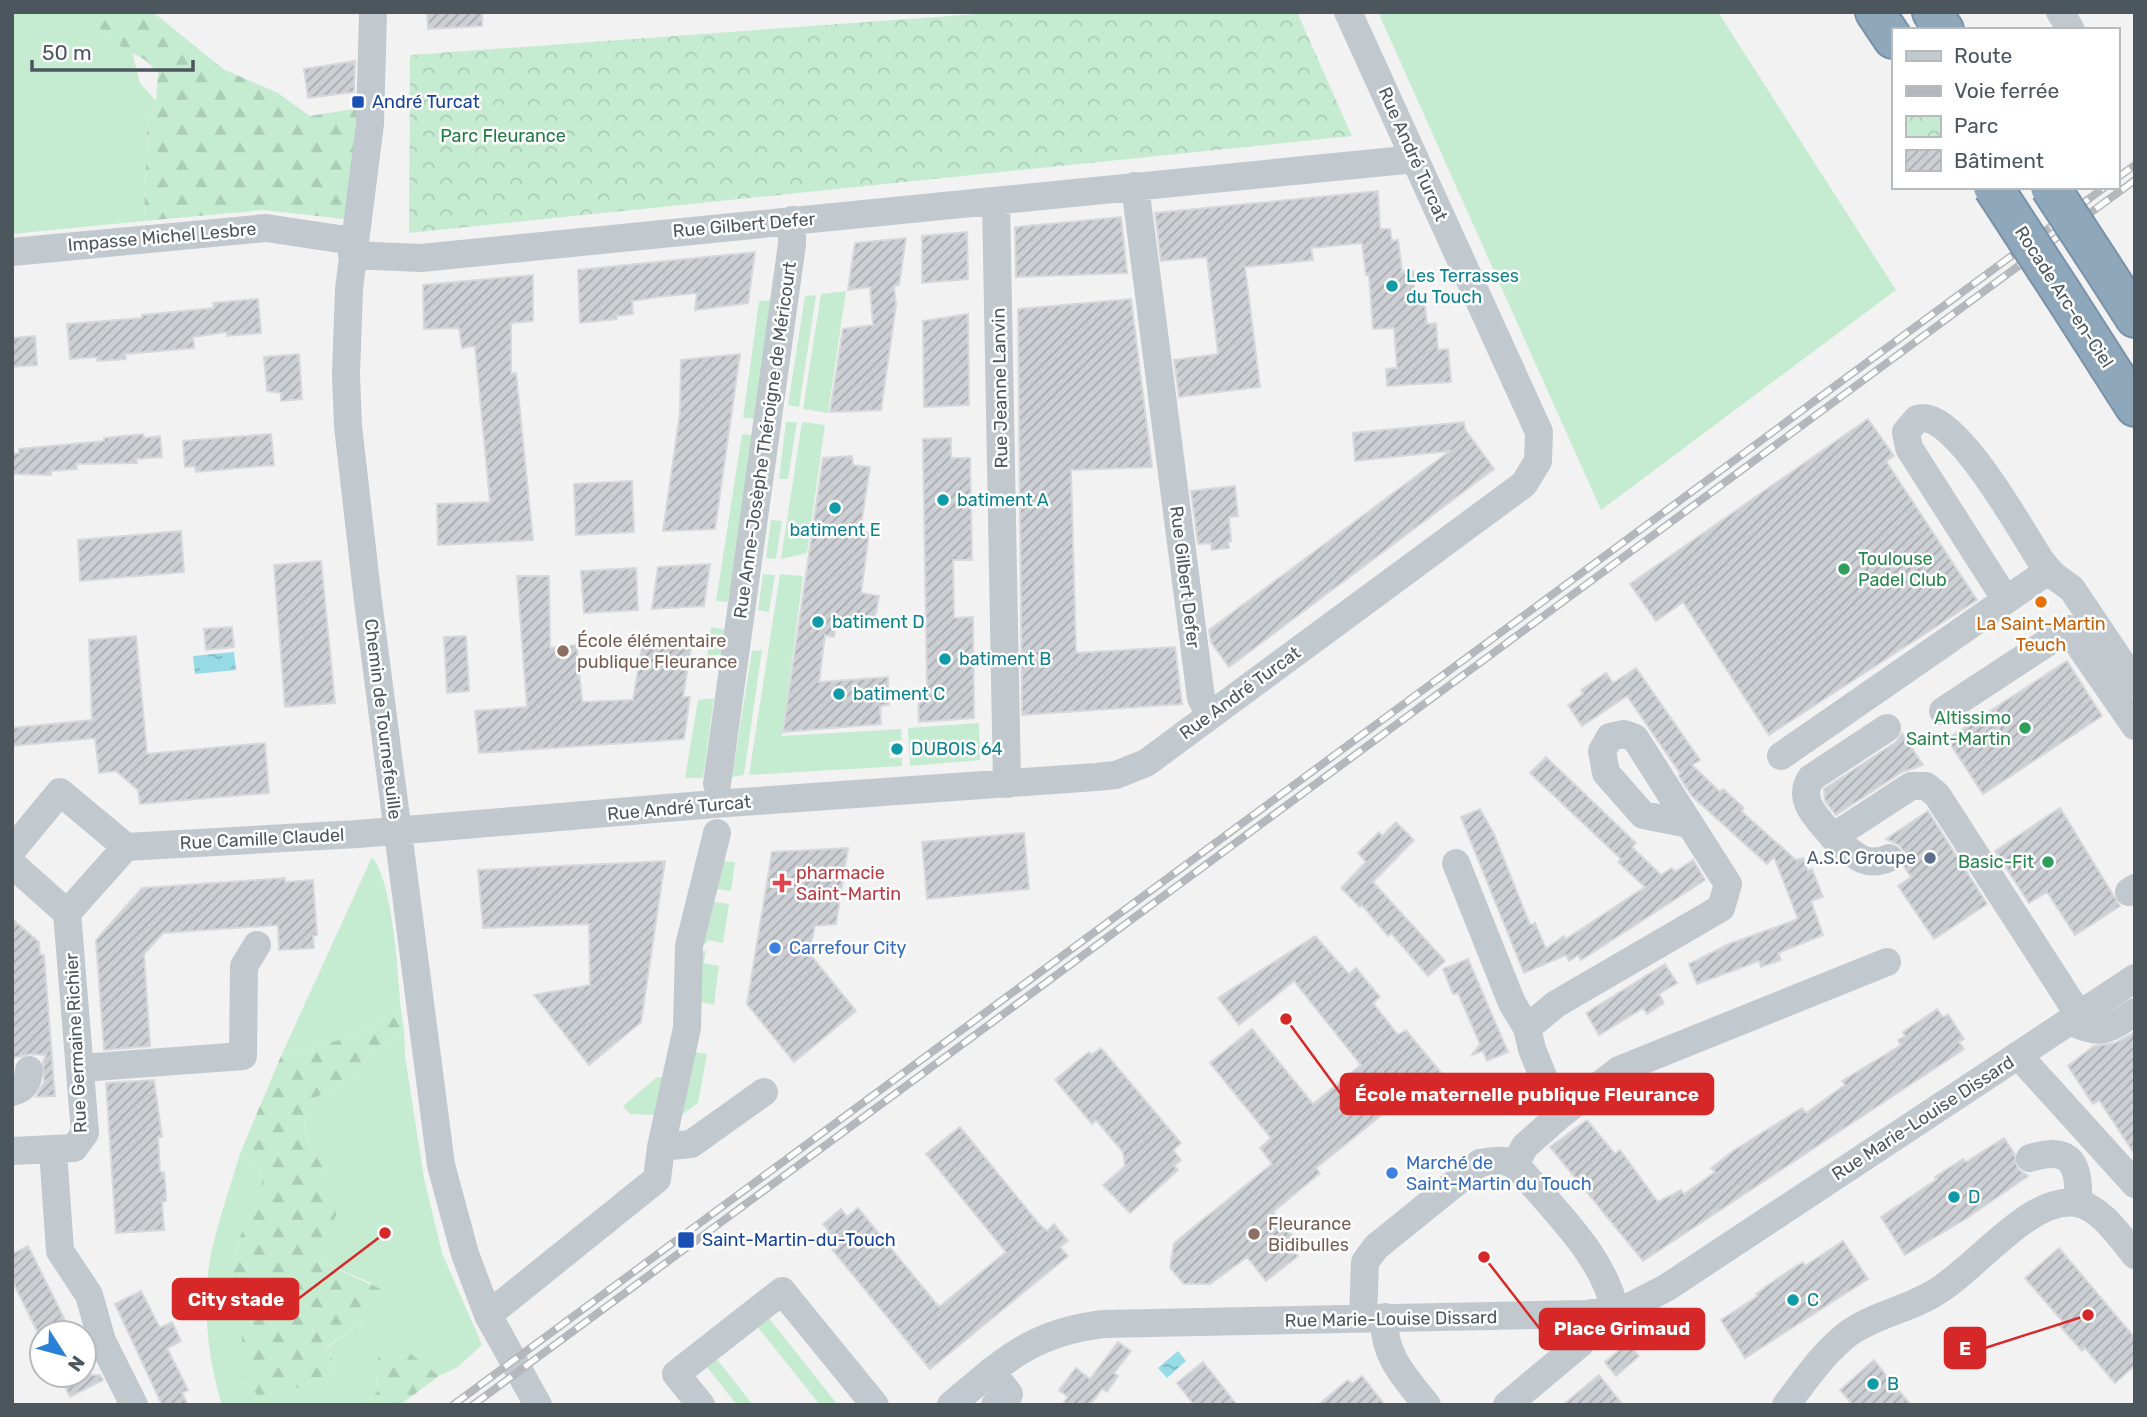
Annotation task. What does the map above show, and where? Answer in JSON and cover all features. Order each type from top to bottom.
[{"type":"highway","points":[[1875,12],[1892,38]]},
{"type":"highway","points":[[1932,12],[1943,28]]},
{"type":"highway","name":"Rocade Arc-en-Ciel","points":[[1994,189],[2135,407]]},
{"type":"highway","points":[[2051,189],[2135,318]]},
{"type":"street","name":"Chemin de Tournefeuille","points":[[373,12],[370,124],[353,248],[345,374],[348,426],[441,1165],[465,1254],[488,1315],[538,1405]]},
{"type":"street","name":"Rue André Turcat","points":[[398,831],[1096,778],[1132,770],[1210,716],[1524,484],[1538,461],[1539,432],[1348,12]]},
{"type":"street","points":[[2060,12],[2070,28]]},
{"type":"street","name":"Rue Gilbert Defer","points":[[353,248],[421,258],[1415,159]]},
{"type":"street","name":"Rue Gilbert Defer","points":[[1135,186],[1201,698],[1210,716]]},
{"type":"street","name":"Rue Jeanne Lanvin","points":[[996,201],[1007,784]]},
{"type":"street","name":"Rue Anne-Josèphe Théroigne de Méricourt","points":[[717,785],[792,244],[792,220]]},
{"type":"street","name":"Impasse Michel Lesbre","points":[[12,252],[266,228],[353,248]]},
{"type":"street","points":[[2006,600],[1909,448],[1906,432],[1914,422],[1929,418],[1960,440],[2049,571],[2073,589],[2135,684]]},
{"type":"street","points":[[1781,755],[2049,571]]},
{"type":"street","points":[[1943,710],[2068,629],[2135,726]]},
{"type":"street","points":[[1888,728],[1811,778],[1804,788],[1805,802],[1833,837],[1860,860],[1876,864],[1889,858]]},
{"type":"street","points":[[1833,837],[1911,786],[1926,786],[1937,795],[2074,1018],[2093,1032],[2105,1031],[2135,1012]]},
{"type":"street","points":[[12,850],[60,792],[126,846],[67,913],[12,864]]},
{"type":"street","points":[[1527,1028],[1556,1004],[1721,908],[1728,884],[1689,824]]},
{"type":"street","name":"Rue Camille Claudel","points":[[126,846],[398,831]]},
{"type":"street","points":[[488,1315],[657,1180],[661,1147],[687,1028],[689,946],[717,833]]},
{"type":"street","points":[[1456,863],[1512,1003],[1527,1028],[1532,1049],[1559,1116]]},
{"type":"street","name":"Rue Germaine Richier","points":[[12,1151],[53,1151],[74,1147],[85,1133],[67,913]]},
{"type":"street","points":[[81,1068],[243,1056],[244,966],[257,945]]},
{"type":"street","points":[[1514,1164],[1525,1146],[1619,1070],[1888,962]]},
{"type":"street","name":"Rue Marie-Louise Dissard","points":[[951,1405],[992,1371],[1036,1340],[1066,1329],[1103,1324],[1586,1314],[1615,1310],[1645,1301],[2135,978]]},
{"type":"street","points":[[2018,1055],[2135,1184]]},
{"type":"street","points":[[661,1147],[691,1144],[764,1092]]},
{"type":"street","name":"Rue Germaine Richier","points":[[53,1151],[60,1251],[89,1295],[102,1341],[134,1405]]},
{"type":"street","points":[[2030,1158],[2046,1153],[2064,1156],[2074,1164],[2079,1180],[2078,1203]]},
{"type":"street","points":[[1427,1405],[1395,1366],[1385,1337],[1374,1317],[1365,1262],[1376,1247],[1480,1163],[1501,1158],[1514,1164],[1598,1265],[1610,1290],[1615,1310]]},
{"type":"street","points":[[1786,1405],[1817,1362],[1850,1333],[1887,1312],[1930,1296],[1952,1283],[2037,1210],[2061,1203],[2078,1203],[2104,1218],[2135,1255]]},
{"type":"street","points":[[701,1405],[676,1374],[782,1291],[875,1405]]},
{"type":"street","points":[[1507,1405],[1581,1343],[1586,1334],[1586,1314]]},
{"type":"street","points":[[992,1371],[1009,1394],[995,1405]]},
{"type":"green space","points":[[12,12],[92,12],[106,38],[132,52],[140,83],[156,101],[147,123],[144,221],[12,234]]},
{"type":"green space","points":[[153,12],[223,69],[278,93],[310,116],[360,108],[344,219],[263,210],[144,221],[147,123],[156,101],[158,72],[145,60],[106,38],[91,13]]},
{"type":"green space","name":"Parc Fleurance","points":[[1005,12],[1297,12],[1352,136],[409,233],[410,55]]},
{"type":"green space","points":[[1378,12],[1718,12],[1896,290],[1601,510]]},
{"type":"green space","points":[[846,291],[828,413],[803,409],[821,294]]},
{"type":"green space","points":[[816,295],[799,407],[788,405],[805,296]]},
{"type":"green space","points":[[774,300],[756,419],[743,418],[759,301]]},
{"type":"green space","points":[[786,422],[797,422],[788,479],[779,479]]},
{"type":"green space","points":[[802,422],[825,425],[807,553],[781,559]]},
{"type":"green space","points":[[742,434],[753,435],[728,602],[716,601]]},
{"type":"green space","points":[[771,520],[782,521],[776,559],[766,558]]},
{"type":"green space","points":[[763,574],[775,575],[769,612],[758,610]]},
{"type":"green space","points":[[780,574],[803,576],[782,736],[901,729],[902,740],[889,742],[890,758],[902,758],[902,766],[749,775]]},
{"type":"green space","points":[[711,627],[727,630],[726,654],[707,656]]},
{"type":"green space","points":[[762,650],[744,775],[732,777],[752,651]]},
{"type":"green space","points":[[714,698],[703,778],[685,778],[698,700]]},
{"type":"green space","points":[[979,723],[980,760],[910,766],[908,728]]},
{"type":"green space","points":[[372,857],[379,869],[390,907],[401,1009],[354,1036],[281,1056]]},
{"type":"green space","points":[[719,861],[735,862],[731,891],[710,888]]},
{"type":"green space","points":[[706,901],[729,904],[723,943],[708,940],[706,944],[695,940]]},
{"type":"green space","points":[[695,951],[706,951],[704,963],[719,966],[714,1005],[698,1001]]},
{"type":"green space","points":[[401,1009],[404,1031],[370,1054],[352,1078],[303,1104],[307,1141],[328,1175],[336,1215],[318,1260],[387,1292],[370,1317],[326,1347],[337,1370],[265,1402],[245,1383],[240,1313],[232,1282],[239,1238],[263,1192],[261,1170],[241,1151],[281,1056],[354,1036]]},
{"type":"green space","points":[[404,1031],[405,1056],[424,1178],[442,1253],[482,1345],[458,1367],[439,1376],[396,1343],[376,1373],[379,1390],[363,1405],[222,1405],[209,1347],[207,1287],[212,1249],[241,1151],[261,1170],[264,1192],[239,1238],[232,1282],[240,1313],[246,1384],[266,1401],[337,1370],[326,1348],[370,1317],[371,1283],[318,1260],[328,1175],[307,1141],[303,1104],[352,1078],[370,1054]]},
{"type":"green space","points":[[691,1051],[707,1054],[698,1103],[680,1116]]},
{"type":"green space","points":[[657,1077],[669,1077],[658,1115],[630,1114],[623,1106]]},
{"type":"green space","points":[[764,1312],[838,1405],[820,1405],[753,1321]]},
{"type":"green space","points":[[396,1342],[439,1376],[400,1405],[363,1405],[379,1390],[376,1373],[380,1346]]},
{"type":"green space","points":[[713,1354],[753,1405],[737,1405],[703,1362]]},
{"type":"water","points":[[234,652],[236,670],[195,674],[193,656]]},
{"type":"water","points":[[1178,1351],[1186,1361],[1167,1378],[1158,1368]]},
{"type":"building","points":[[427,12],[482,12],[482,26],[428,29]]},
{"type":"building","points":[[355,61],[354,92],[308,98],[304,69]]},
{"type":"building","points":[[1378,191],[1380,229],[1390,229],[1392,241],[1398,240],[1402,271],[1413,271],[1415,297],[1424,296],[1427,324],[1436,323],[1438,350],[1448,349],[1451,382],[1387,386],[1386,369],[1397,368],[1394,328],[1373,329],[1369,275],[1366,275],[1362,243],[1311,248],[1313,260],[1245,267],[1260,387],[1179,397],[1174,360],[1218,354],[1207,257],[1161,261],[1155,213]]},
{"type":"building","points":[[1121,217],[1127,273],[1016,277],[1015,227]]},
{"type":"building","points":[[967,232],[968,279],[922,283],[922,236]]},
{"type":"building","points":[[906,238],[899,285],[894,286],[896,305],[881,410],[830,412],[843,329],[873,325],[870,287],[848,290],[855,243]]},
{"type":"building","points":[[755,252],[748,303],[695,310],[697,293],[658,297],[632,301],[633,314],[617,316],[617,319],[580,323],[578,270]]},
{"type":"building","points":[[533,275],[533,321],[511,323],[511,374],[516,373],[533,540],[438,545],[437,504],[490,502],[475,346],[462,348],[459,328],[424,329],[423,285]]},
{"type":"building","points":[[258,299],[261,333],[227,336],[227,332],[193,337],[194,348],[125,354],[126,359],[70,359],[67,324],[142,318],[142,315],[214,308],[213,303]]},
{"type":"building","points":[[1131,299],[1152,467],[1071,470],[1076,653],[1175,647],[1182,704],[1022,715],[1018,309]]},
{"type":"building","points":[[968,314],[969,405],[924,407],[923,321]]},
{"type":"building","points":[[35,336],[37,365],[12,367],[12,338]]},
{"type":"building","points":[[299,354],[302,399],[281,401],[281,393],[267,391],[264,357]]},
{"type":"building","points":[[740,354],[715,529],[663,531],[680,413],[681,360]]},
{"type":"building","name":"Toulouse Padel Club","points":[[1868,419],[1894,456],[1886,461],[1977,600],[1769,735],[1683,602],[1656,621],[1630,584]]},
{"type":"building","points":[[1464,422],[1465,429],[1494,469],[1229,667],[1211,642],[1209,630],[1450,451],[1355,461],[1353,433]]},
{"type":"building","points":[[143,434],[144,438],[160,436],[162,457],[136,459],[137,463],[76,464],[77,469],[51,471],[51,475],[12,474],[12,454],[19,453],[19,449],[104,441],[104,438]]},
{"type":"building","points":[[271,434],[274,465],[196,472],[195,466],[185,467],[183,441]]},
{"type":"building","points":[[951,438],[951,458],[970,458],[972,560],[953,560],[954,618],[973,617],[974,718],[919,722],[918,690],[927,690],[923,439]]},
{"type":"building","points":[[852,456],[853,465],[870,467],[860,532],[869,533],[861,593],[879,596],[874,624],[837,618],[834,637],[825,635],[819,682],[888,677],[889,705],[880,706],[881,724],[783,732],[823,458]]},
{"type":"building","points":[[632,481],[634,532],[576,535],[574,484]]},
{"type":"building","points":[[1235,486],[1238,516],[1229,517],[1229,548],[1212,550],[1211,543],[1198,544],[1191,491]]},
{"type":"building","points":[[181,531],[184,572],[80,581],[78,540]]},
{"type":"building","points":[[321,561],[335,703],[285,707],[274,565]]},
{"type":"building","points":[[710,564],[704,606],[652,609],[658,567]]},
{"type":"building","points":[[636,568],[638,610],[584,613],[581,571]]},
{"type":"building","points":[[517,576],[549,576],[550,648],[577,645],[582,702],[633,700],[643,640],[693,636],[683,697],[690,697],[684,739],[479,753],[475,711],[527,707]]},
{"type":"building","points":[[232,627],[234,647],[206,650],[204,629]]},
{"type":"building","points":[[136,636],[147,754],[265,743],[269,793],[140,804],[138,790],[116,771],[99,773],[95,738],[12,746],[12,728],[92,720],[89,640]]},
{"type":"building","points":[[466,636],[469,691],[447,693],[444,637]]},
{"type":"building","name":"Altissimo Saint-Martin","points":[[2067,661],[2102,716],[1983,794],[1947,739]]},
{"type":"building","points":[[1636,668],[1700,760],[1692,765],[1720,792],[1723,789],[1744,808],[1741,811],[1796,860],[1803,858],[1808,871],[1812,869],[1823,897],[1811,901],[1823,935],[1778,953],[1781,960],[1761,967],[1759,961],[1697,984],[1689,964],[1729,944],[1798,919],[1774,857],[1767,864],[1692,796],[1679,776],[1683,771],[1680,773],[1627,696],[1582,726],[1568,705],[1583,694],[1581,690],[1606,673],[1613,683]]},
{"type":"building","points":[[1902,733],[1923,765],[1902,772],[1836,815],[1825,801],[1824,789],[1896,742]]},
{"type":"building","points":[[1546,757],[1636,843],[1632,847],[1661,875],[1672,868],[1675,872],[1693,860],[1705,880],[1581,960],[1578,955],[1569,961],[1566,955],[1524,973],[1461,817],[1480,809],[1494,834],[1530,925],[1535,923],[1546,949],[1564,936],[1566,939],[1645,887],[1618,862],[1621,859],[1530,773]]},
{"type":"building","name":"Basic-Fit","points":[[2060,808],[2120,906],[2075,935],[2047,892],[2029,903],[1995,851]]},
{"type":"building","name":"A.S.C Groupe","points":[[1928,811],[1987,904],[1934,939],[1898,886],[1911,877],[1903,865],[1904,852],[1899,845],[1886,839]]},
{"type":"building","points":[[1396,822],[1414,840],[1373,882],[1445,961],[1428,976],[1391,933],[1388,936],[1362,905],[1360,907],[1341,888],[1366,862],[1358,853],[1379,832],[1382,836]]},
{"type":"building","points":[[1024,833],[1029,889],[927,899],[922,842]]},
{"type":"building","points":[[848,848],[836,924],[815,926],[809,953],[856,1011],[794,1062],[747,1004],[772,852]]},
{"type":"building","points":[[665,861],[641,1022],[589,1065],[534,995],[590,985],[589,924],[483,928],[478,870]]},
{"type":"building","points":[[285,878],[285,882],[313,880],[317,935],[313,936],[314,948],[279,950],[278,925],[163,933],[144,954],[150,1046],[104,1050],[96,940],[142,888]]},
{"type":"building","points":[[12,919],[39,942],[40,955],[44,955],[55,1096],[36,1097],[44,1082],[43,1062],[46,1055],[30,1054],[12,1058]]},
{"type":"building","points":[[1315,936],[1349,974],[1356,968],[1380,997],[1373,1003],[1398,1035],[1406,1030],[1442,1074],[1419,1094],[1414,1089],[1316,1168],[1320,1173],[1273,1212],[1295,1239],[1288,1244],[1298,1256],[1266,1281],[1247,1257],[1210,1284],[1184,1284],[1170,1268],[1174,1243],[1272,1164],[1260,1148],[1271,1138],[1210,1063],[1252,1029],[1313,1104],[1361,1065],[1294,981],[1239,1025],[1218,998]]},
{"type":"building","points":[[1468,959],[1508,1052],[1487,1061],[1483,1051],[1472,1055],[1480,1044],[1458,993],[1453,994],[1443,969]]},
{"type":"building","points":[[1665,964],[1677,983],[1659,994],[1664,1003],[1647,1014],[1643,1008],[1599,1035],[1586,1013]]},
{"type":"building","points":[[1937,1009],[1943,1017],[1948,1014],[1964,1039],[1959,1042],[1964,1049],[1643,1261],[1550,1147],[1587,1120],[1615,1154],[1620,1150],[1658,1202],[1681,1190],[1684,1194],[1715,1172],[1711,1168],[1733,1151],[1802,1108],[1806,1113],[1845,1085],[1842,1081],[1901,1045],[1898,1040],[1905,1036],[1903,1032]]},
{"type":"building","points":[[2135,1032],[2135,1155],[2099,1100],[2093,1104],[2068,1066],[2094,1046],[2115,1043]]},
{"type":"building","points":[[1101,1048],[1181,1143],[1173,1150],[1181,1160],[1174,1166],[1178,1170],[1130,1213],[1103,1185],[1125,1166],[1123,1152],[1096,1120],[1092,1124],[1055,1080],[1089,1052],[1092,1055]]},
{"type":"building","points":[[154,1080],[162,1137],[158,1137],[160,1172],[164,1172],[166,1193],[166,1201],[162,1202],[164,1230],[116,1233],[106,1083]]},
{"type":"building","points":[[960,1127],[1039,1224],[1047,1231],[1054,1224],[1068,1241],[1060,1247],[1068,1256],[930,1369],[822,1237],[829,1231],[823,1224],[841,1209],[847,1217],[858,1208],[939,1307],[1006,1252],[926,1154]]},
{"type":"building","name":"D","points":[[2004,1138],[2014,1153],[2018,1169],[2028,1176],[1967,1218],[1905,1255],[1881,1217],[1963,1159],[1966,1162]]},
{"type":"building","name":"C","points":[[1843,1241],[1868,1279],[1745,1358],[1721,1320],[1758,1296],[1756,1294],[1775,1280],[1803,1262],[1805,1266]]},
{"type":"building","points":[[28,1246],[64,1319],[31,1319],[12,1280],[12,1254]]},
{"type":"building","points":[[2059,1248],[2135,1338],[2135,1365],[2115,1383],[2085,1348],[2082,1351],[2060,1326],[2064,1323],[2025,1278]]},
{"type":"building","points":[[141,1291],[160,1328],[172,1322],[181,1341],[167,1348],[188,1390],[182,1393],[188,1405],[162,1405],[115,1304]]},
{"type":"building","points":[[1118,1342],[1131,1351],[1114,1373],[1118,1376],[1107,1392],[1102,1389],[1090,1405],[1062,1405],[1068,1397],[1059,1390],[1076,1368],[1090,1379]]},
{"type":"building","points":[[1628,1343],[1639,1356],[1616,1376],[1605,1362]]},
{"type":"building","name":"B","points":[[1874,1360],[1911,1405],[1853,1405],[1840,1390]]},
{"type":"building","points":[[1203,1362],[1237,1405],[1194,1405],[1177,1383]]},
{"type":"building","points":[[1599,1375],[1623,1405],[1563,1405]]},
{"type":"building","points":[[1362,1376],[1385,1405],[1318,1405],[1348,1380],[1352,1384]]},
{"type":"building","points":[[66,1389],[86,1389],[70,1397]]},
{"type":"railway","points":[[2119,177],[2135,165]]},
{"type":"railway","points":[[473,1405],[2135,180]]},
{"type":"railway","points":[[453,1405],[2102,189]]},
{"type":"place","name":"André Turcat","points":[[358,102]]},
{"type":"place","name":"Les Terrasses du Touch","points":[[1392,286]]},
{"type":"place","name":"batiment A","points":[[943,500]]},
{"type":"place","name":"batiment E","points":[[835,508]]},
{"type":"place","name":"Toulouse Padel Club","points":[[1844,569]]},
{"type":"place","name":"La Saint-Martin Teuch","points":[[2041,602]]},
{"type":"place","name":"batiment D","points":[[818,622]]},
{"type":"place","name":"École élémentaire publique Fleurance","points":[[563,651]]},
{"type":"place","name":"batiment B","points":[[945,659]]},
{"type":"place","name":"batiment C","points":[[839,694]]},
{"type":"place","name":"Altissimo Saint-Martin","points":[[2025,728]]},
{"type":"place","name":"DUBOIS 64","points":[[897,749]]},
{"type":"place","name":"A.S.C Groupe","points":[[1930,858]]},
{"type":"place","name":"Basic-Fit","points":[[2048,862]]},
{"type":"place","name":"pharmacie Saint-Martin","points":[[782,883]]},
{"type":"place","name":"Carrefour City","points":[[775,948]]},
{"type":"place","name":"École maternelle publique Fleurance","points":[[1286,1019]]},
{"type":"place","name":"Marché de Saint-Martin du Touch","points":[[1392,1173]]},
{"type":"place","name":"D","points":[[1954,1197]]},
{"type":"place","name":"City stade","points":[[385,1233]]},
{"type":"place","name":"Fleurance Bidibulles","points":[[1254,1234]]},
{"type":"place","name":"Saint-Martin-du-Touch","points":[[686,1240]]},
{"type":"place","name":"Place Grimaud","points":[[1484,1257]]},
{"type":"place","name":"C","points":[[1793,1300]]},
{"type":"place","name":"E","points":[[2088,1315]]},
{"type":"place","name":"B","points":[[1873,1384]]}]
